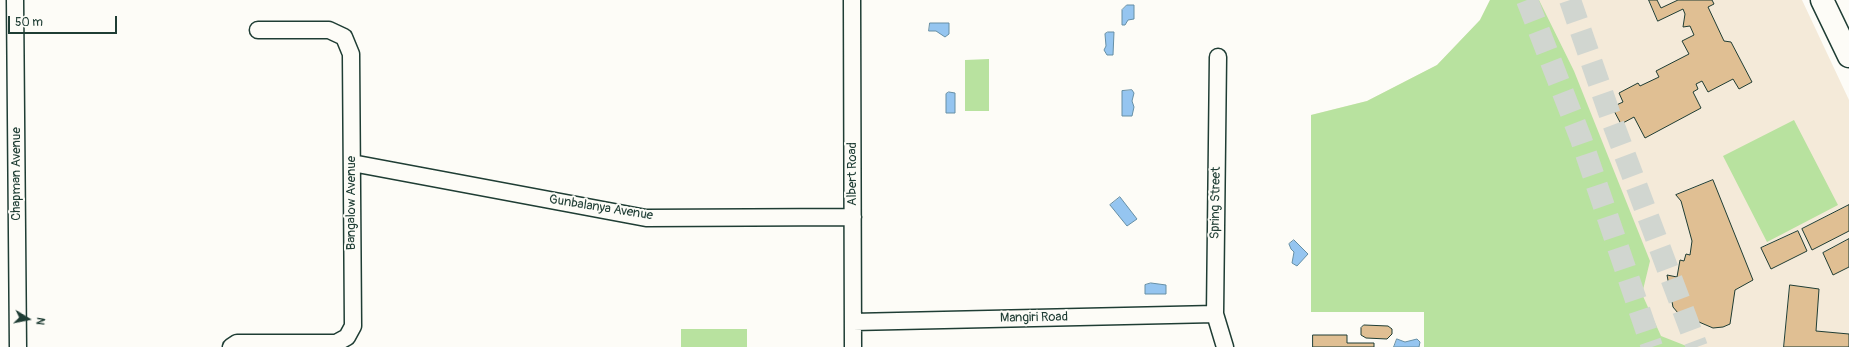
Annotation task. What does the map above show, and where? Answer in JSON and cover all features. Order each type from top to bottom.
[{"type":"highway","points":[[1822,0],[1849,56]]},
{"type":"street","name":"Chapman Avenue","points":[[15,0],[18,347]]},
{"type":"street","name":"Albert Road","points":[[852,0],[854,347]]},
{"type":"street","name":"Bangalow Avenue","points":[[231,347],[236,343],[336,343],[347,337],[353,326],[351,54],[344,37],[329,30],[258,30]]},
{"type":"street","name":"Spring Street","points":[[1218,57],[1215,314],[1225,347]]},
{"type":"street","name":"Gunbalanya Avenue","points":[[352,163],[646,218],[853,217]]},
{"type":"street","name":"Mangiri Road","points":[[853,322],[1215,314]]},
{"type":"shaded area","points":[[1490,0],[1802,0],[1849,100],[1849,347],[1424,347],[1424,312],[1311,312],[1311,115],[1367,101],[1437,65],[1480,20]]},
{"type":"green space","points":[[1490,0],[1539,0],[1574,71],[1650,261],[1642,294],[1661,336],[1689,347],[1424,347],[1424,312],[1311,312],[1311,115],[1367,101],[1437,65],[1480,20]]},
{"type":"green space","points":[[989,59],[989,111],[965,111],[965,60]]},
{"type":"green space","points":[[1794,120],[1838,205],[1767,242],[1723,156]]},
{"type":"green space","points":[[681,329],[747,329],[747,347],[681,347]]},
{"type":"water","points":[[1127,5],[1134,5],[1134,19],[1128,20],[1125,25],[1122,25],[1122,10]]},
{"type":"water","points":[[930,23],[949,23],[949,34],[945,37],[936,31],[929,31]]},
{"type":"water","points":[[1108,32],[1114,32],[1113,55],[1107,55],[1104,50],[1106,46],[1105,34]]},
{"type":"water","points":[[1132,90],[1134,93],[1132,101],[1134,107],[1132,116],[1122,116],[1122,91]]},
{"type":"water","points":[[949,92],[955,93],[955,113],[946,113],[946,94]]},
{"type":"water","points":[[1120,197],[1137,219],[1127,226],[1110,205]]},
{"type":"water","points":[[1294,240],[1308,254],[1297,266],[1292,263],[1294,252],[1289,244]]},
{"type":"water","points":[[1151,283],[1166,285],[1166,294],[1145,294],[1145,285]]},
{"type":"water","points":[[1397,339],[1405,342],[1417,339],[1420,342],[1419,347],[1394,347]]},
{"type":"building","points":[[1649,0],[1657,0],[1661,8],[1678,0],[1712,0],[1714,4],[1708,7],[1724,41],[1731,42],[1752,82],[1739,89],[1733,79],[1708,92],[1702,81],[1696,84],[1698,89],[1693,92],[1701,108],[1645,138],[1634,117],[1621,124],[1612,107],[1623,102],[1619,93],[1638,83],[1640,86],[1659,77],[1656,71],[1689,54],[1682,41],[1694,35],[1690,26],[1683,27],[1685,14],[1683,9],[1658,21]]},
{"type":"building","points":[[1713,180],[1753,280],[1735,290],[1730,324],[1723,327],[1713,328],[1678,313],[1673,307],[1667,275],[1677,277],[1680,260],[1684,261],[1686,254],[1690,255],[1692,241],[1681,201],[1676,195]]},
{"type":"building","points":[[1849,205],[1849,231],[1812,250],[1802,229]]},
{"type":"building","points":[[1798,231],[1807,251],[1771,269],[1761,248]]},
{"type":"building","points":[[1849,239],[1849,267],[1833,275],[1823,253]]},
{"type":"building","points":[[1790,285],[1819,289],[1816,331],[1849,334],[1849,347],[1784,347]]},
{"type":"building","points":[[1364,325],[1388,326],[1392,329],[1392,334],[1387,339],[1366,338],[1361,335],[1361,328]]},
{"type":"building","points":[[1313,335],[1347,335],[1347,343],[1374,343],[1374,347],[1313,347]]},
{"type":"tunnel","points":[[1527,0],[1581,139],[1652,347]]},
{"type":"tunnel","points":[[1570,0],[1611,118],[1697,347]]}]
